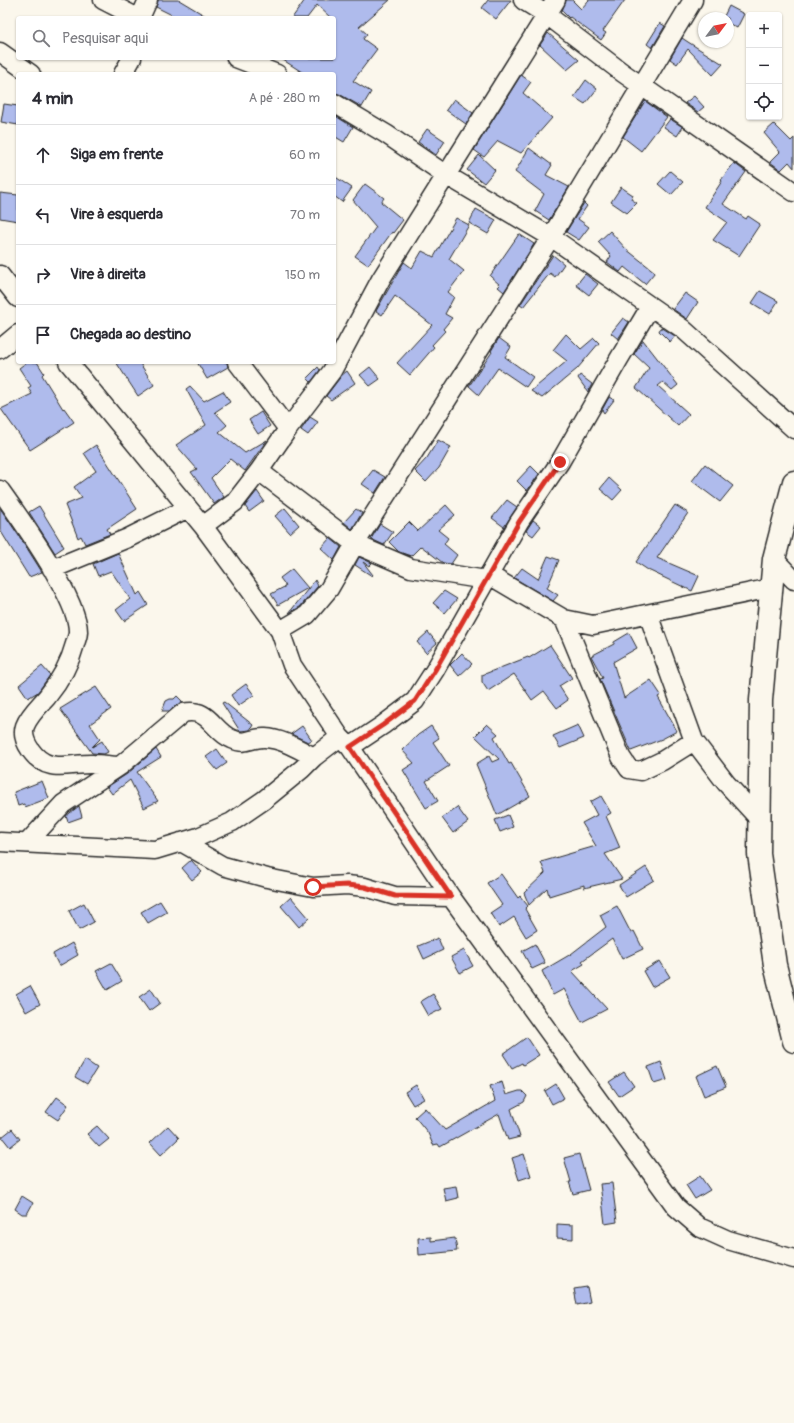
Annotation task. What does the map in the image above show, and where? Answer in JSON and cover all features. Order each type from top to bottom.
[{"type":"main road","points":[[794,482],[774,559],[761,700],[759,819],[759,854],[775,965],[794,1041]]},
{"type":"street","points":[[103,0],[135,16]]},
{"type":"street","points":[[140,16],[148,0]]},
{"type":"street","points":[[523,0],[551,7],[642,86],[794,192]]},
{"type":"street","points":[[280,632],[307,615],[329,589],[355,544],[550,237],[693,0]]},
{"type":"street","points":[[336,363],[381,279],[551,7]]},
{"type":"street","points":[[0,52],[28,72]]},
{"type":"street","points":[[125,72],[131,60]]},
{"type":"street","points":[[241,60],[272,72]]},
{"type":"street","points":[[336,104],[386,134],[446,176],[550,237],[683,329],[794,429]]},
{"type":"street","points":[[1,273],[16,295]]},
{"type":"street","points":[[0,842],[155,850],[198,837],[232,822],[264,800],[302,769],[314,757],[383,725],[415,701],[435,670],[519,522],[560,462],[650,307]]},
{"type":"street","points":[[0,349],[16,336]]},
{"type":"street","points":[[70,364],[203,526],[280,632],[292,665],[451,897],[676,1207],[699,1227],[728,1240],[794,1259]]},
{"type":"street","points":[[239,364],[288,429]]},
{"type":"street","points":[[203,526],[235,502],[259,472],[288,429],[336,364]]},
{"type":"street","points":[[259,472],[355,544],[411,568],[488,577],[564,619],[593,626],[771,588]]},
{"type":"street","points":[[0,490],[52,569],[71,603],[78,632],[70,660],[52,690],[33,713],[25,726],[25,738],[29,748],[40,760],[51,766],[93,764],[120,766]]},
{"type":"street","points":[[52,569],[128,538],[188,508]]},
{"type":"street","points":[[774,559],[794,580]]},
{"type":"street","points":[[648,614],[694,741],[726,783],[759,819]]},
{"type":"street","points":[[564,619],[620,757],[629,770],[641,771],[662,761],[694,741]]},
{"type":"street","points":[[27,843],[63,804],[120,766],[183,713],[191,711],[202,714],[230,739],[242,743],[263,738],[279,740],[314,757]]},
{"type":"street","points":[[182,842],[223,866],[286,882],[313,887],[347,885],[365,887],[395,896],[451,897]]},
{"type":"building","points":[[158,0],[179,0],[206,16],[174,16],[156,7]]},
{"type":"building","points":[[305,0],[390,0],[359,27],[367,34],[363,39],[377,49],[353,81],[371,92],[362,107],[336,93],[336,72],[302,72],[283,60],[336,60],[336,16],[329,16],[317,5],[309,16],[293,16]]},
{"type":"building","points":[[488,0],[511,0],[496,19],[482,8]]},
{"type":"building","points":[[566,0],[572,0],[581,9],[589,0],[625,0],[603,31],[606,33],[601,40],[570,17],[569,18],[562,11]]},
{"type":"building","points":[[729,6],[744,14],[737,28],[734,26],[734,12],[726,12]]},
{"type":"building","points":[[660,23],[665,26],[652,48],[647,44]]},
{"type":"building","points":[[548,33],[579,60],[567,70],[540,45]]},
{"type":"building","points":[[682,38],[723,64],[713,75],[688,49],[677,64],[670,59]]},
{"type":"building","points":[[521,75],[531,82],[523,93],[552,118],[521,153],[498,141],[484,157],[474,150]]},
{"type":"building","points":[[586,80],[597,89],[585,104],[574,97]]},
{"type":"building","points":[[694,96],[704,107],[698,112],[685,103]]},
{"type":"building","points":[[454,99],[473,113],[466,124],[446,110]]},
{"type":"building","points":[[645,101],[667,117],[641,151],[623,137]]},
{"type":"building","points":[[4,104],[16,106],[16,125],[1,122]]},
{"type":"building","points":[[336,116],[353,127],[344,142],[336,137]]},
{"type":"building","points":[[670,119],[683,127],[677,136],[664,127]]},
{"type":"building","points":[[774,124],[791,141],[794,138],[794,168],[789,162],[781,170],[770,162],[780,152],[764,133]]},
{"type":"building","points":[[427,129],[445,141],[436,155],[418,142]]},
{"type":"building","points":[[529,148],[552,165],[546,175],[569,187],[549,220],[535,211],[544,194],[515,172]]},
{"type":"building","points":[[479,155],[495,170],[484,183],[467,170]]},
{"type":"building","points":[[734,163],[746,172],[723,204],[746,219],[748,216],[760,224],[739,256],[713,240],[727,222],[705,207],[722,181],[721,180]]},
{"type":"building","points":[[670,171],[683,182],[671,195],[658,184]]},
{"type":"building","points":[[336,177],[352,188],[342,202],[336,198]]},
{"type":"building","points":[[365,184],[384,198],[381,202],[403,220],[393,233],[392,232],[368,265],[355,256],[376,227],[353,200]]},
{"type":"building","points":[[621,187],[633,195],[631,199],[637,203],[627,213],[611,202]]},
{"type":"building","points":[[0,193],[16,195],[16,221],[0,218]]},
{"type":"building","points":[[584,203],[587,206],[578,219],[589,227],[579,240],[566,232]]},
{"type":"building","points":[[476,209],[496,220],[488,234],[469,223]]},
{"type":"building","points":[[456,218],[469,225],[449,259],[464,271],[448,292],[454,297],[445,314],[452,318],[443,329],[445,331],[432,345],[434,347],[410,375],[397,363],[432,325],[395,296],[382,315],[376,311],[404,262],[412,268],[422,251],[434,257]]},
{"type":"building","points":[[610,231],[626,249],[655,272],[645,284],[624,267],[620,272],[607,262],[611,256],[598,242]]},
{"type":"building","points":[[519,234],[534,244],[504,292],[498,287],[500,285],[490,276]]},
{"type":"building","points":[[553,255],[564,264],[555,277],[550,273],[523,307],[520,305]]},
{"type":"building","points":[[585,274],[598,284],[589,295],[576,285]]},
{"type":"building","points":[[760,291],[778,301],[770,314],[752,303]]},
{"type":"building","points":[[685,293],[698,302],[687,319],[673,309]]},
{"type":"building","points":[[623,318],[629,322],[618,339],[611,333]]},
{"type":"building","points":[[661,327],[675,336],[670,342],[659,331]]},
{"type":"building","points":[[566,334],[581,349],[594,338],[599,343],[577,369],[542,398],[531,391],[567,361],[553,350]]},
{"type":"building","points":[[499,338],[511,347],[505,357],[533,377],[526,387],[498,368],[479,395],[469,386],[492,352],[491,351]]},
{"type":"building","points":[[643,340],[678,385],[672,390],[663,382],[658,386],[689,414],[678,426],[636,388],[649,368],[634,354]]},
{"type":"building","points":[[24,364],[38,364],[44,373],[42,375],[63,409],[64,408],[74,422],[30,450],[1,409],[32,394],[28,388],[31,386],[19,368]]},
{"type":"building","points":[[117,364],[140,364],[154,385],[138,396]]},
{"type":"building","points":[[198,364],[227,364],[228,367],[207,379]]},
{"type":"building","points":[[318,367],[320,370],[311,382],[307,378]]},
{"type":"building","points":[[370,367],[380,379],[370,386],[360,375]]},
{"type":"building","points":[[347,371],[355,383],[331,400],[326,396],[342,375]]},
{"type":"building","points":[[580,375],[592,384],[588,392],[578,378]]},
{"type":"building","points":[[190,386],[204,401],[223,391],[230,402],[215,412],[227,425],[219,432],[245,453],[267,440],[245,471],[230,459],[211,478],[224,497],[214,504],[191,472],[197,469],[176,445],[206,425],[186,389]]},
{"type":"building","points":[[609,397],[614,400],[604,413],[602,410]]},
{"type":"building","points":[[261,412],[270,426],[258,434],[249,420]]},
{"type":"building","points":[[310,417],[318,422],[308,435],[301,430]]},
{"type":"building","points":[[438,440],[451,447],[439,468],[426,482],[415,471],[427,458]]},
{"type":"building","points":[[96,445],[137,509],[107,529],[110,534],[85,544],[81,536],[78,538],[65,505],[82,498],[74,487],[96,471],[84,453]]},
{"type":"building","points":[[705,464],[733,486],[720,502],[692,481]]},
{"type":"building","points":[[531,466],[539,474],[527,491],[517,481]]},
{"type":"building","points":[[373,470],[385,477],[375,493],[362,484]]},
{"type":"building","points":[[609,478],[622,490],[613,500],[600,489]]},
{"type":"building","points":[[257,491],[264,501],[249,512],[245,506]]},
{"type":"building","points":[[507,500],[517,507],[504,527],[492,518]]},
{"type":"building","points":[[446,505],[455,515],[438,530],[448,538],[444,544],[457,555],[451,564],[443,563],[421,546],[411,556],[399,552],[389,542],[409,522],[418,531]]},
{"type":"building","points":[[675,505],[688,513],[657,558],[699,576],[692,591],[648,570],[636,562]]},
{"type":"building","points":[[39,506],[64,547],[55,553],[29,512]]},
{"type":"building","points":[[0,508],[42,572],[29,577],[0,530]]},
{"type":"building","points":[[285,508],[299,525],[290,533],[275,516]]},
{"type":"building","points":[[356,509],[362,513],[352,529],[344,522]]},
{"type":"building","points":[[533,520],[541,526],[533,536],[526,531]]},
{"type":"building","points":[[380,524],[393,532],[384,545],[371,539]]},
{"type":"building","points":[[330,538],[341,547],[334,560],[321,548]]},
{"type":"building","points":[[118,553],[137,595],[140,592],[148,605],[124,621],[116,610],[130,599],[111,571],[98,576],[93,564]]},
{"type":"building","points":[[548,556],[559,560],[547,588],[558,595],[553,601],[514,578],[522,568],[538,579]]},
{"type":"building","points":[[359,557],[372,563],[369,566],[363,562],[373,575],[372,576],[355,565]]},
{"type":"building","points":[[292,569],[308,588],[278,605],[271,594],[286,586],[280,578]]},
{"type":"building","points":[[315,580],[318,586],[300,607],[289,613]]},
{"type":"building","points":[[444,591],[457,599],[445,613],[433,603]]},
{"type":"building","points":[[428,632],[437,643],[426,653],[417,642]]},
{"type":"building","points":[[629,633],[637,648],[613,662],[624,698],[651,680],[661,695],[658,697],[677,731],[662,739],[631,751],[600,679],[603,678],[591,656],[614,644],[614,642]]},
{"type":"building","points":[[550,645],[572,678],[559,686],[568,700],[557,708],[544,691],[532,700],[514,674],[488,691],[482,682],[482,675],[528,657],[529,658]]},
{"type":"building","points":[[462,653],[472,664],[459,676],[450,665]]},
{"type":"building","points":[[42,666],[50,675],[38,692],[28,698],[19,685]]},
{"type":"building","points":[[246,684],[254,695],[238,706],[231,695]]},
{"type":"building","points":[[96,687],[111,709],[90,724],[100,739],[92,747],[102,741],[108,752],[104,754],[92,753],[60,709]]},
{"type":"building","points":[[177,696],[183,702],[169,711],[162,711],[166,701],[174,699]]},
{"type":"building","points":[[224,702],[253,725],[250,730],[240,731],[222,703]]},
{"type":"building","points":[[487,724],[498,734],[494,737],[509,764],[511,763],[530,796],[497,815],[476,764],[489,756],[492,762],[499,759],[475,736]]},
{"type":"building","points":[[578,725],[584,738],[560,748],[553,736]]},
{"type":"building","points":[[302,726],[312,740],[308,742],[291,734]]},
{"type":"building","points":[[431,726],[439,738],[433,742],[449,766],[426,781],[438,801],[426,808],[403,770],[414,763],[402,750],[418,735]]},
{"type":"building","points":[[156,749],[161,757],[137,772],[158,801],[144,808],[130,780],[112,794],[107,787],[127,774]]},
{"type":"building","points":[[217,749],[227,763],[217,770],[206,757]]},
{"type":"building","points":[[42,781],[49,798],[25,807],[24,804],[18,806],[14,792]]},
{"type":"building","points":[[601,796],[611,813],[606,816],[620,848],[605,854],[622,879],[584,888],[584,885],[549,896],[547,888],[529,905],[524,893],[545,873],[541,862],[596,846],[582,823],[597,815],[590,802]]},
{"type":"building","points":[[79,806],[82,817],[68,822],[66,816]]},
{"type":"building","points":[[457,807],[468,822],[453,833],[442,818]]},
{"type":"building","points":[[508,815],[513,827],[500,832],[495,820]]},
{"type":"building","points":[[191,860],[202,872],[192,880],[182,868]]},
{"type":"building","points":[[646,867],[654,880],[626,897],[619,885]]},
{"type":"building","points":[[501,874],[518,898],[520,896],[528,906],[525,909],[537,930],[526,937],[514,917],[499,927],[490,913],[502,905],[487,883]]},
{"type":"building","points":[[291,897],[309,918],[299,927],[281,906]]},
{"type":"building","points":[[160,901],[167,912],[148,923],[141,912]]},
{"type":"building","points":[[84,903],[94,922],[79,930],[69,911]]},
{"type":"building","points":[[617,906],[631,933],[634,931],[643,949],[622,959],[612,939],[582,961],[584,964],[572,971],[607,1009],[582,1022],[564,989],[553,995],[542,971],[571,954],[606,927],[600,915]]},
{"type":"building","points":[[438,938],[443,950],[424,959],[418,946]]},
{"type":"building","points":[[72,943],[78,955],[59,966],[53,954]]},
{"type":"building","points":[[535,944],[545,963],[532,969],[522,951]]},
{"type":"building","points":[[464,950],[473,966],[460,973],[451,957]]},
{"type":"building","points":[[660,961],[670,977],[652,987],[643,971]]},
{"type":"building","points":[[111,963],[122,981],[107,990],[96,971]]},
{"type":"building","points":[[30,986],[40,1004],[26,1012],[16,994]]},
{"type":"building","points":[[151,989],[160,1003],[149,1011],[139,997]]},
{"type":"building","points":[[433,994],[442,1009],[428,1016],[420,1002]]},
{"type":"building","points":[[527,1037],[539,1055],[523,1065],[522,1063],[512,1068],[503,1054]]},
{"type":"building","points":[[85,1060],[97,1068],[87,1084],[75,1077]]},
{"type":"building","points":[[661,1062],[667,1080],[654,1084],[648,1067]]},
{"type":"building","points":[[717,1066],[726,1087],[704,1096],[696,1076]]},
{"type":"building","points":[[624,1072],[634,1086],[619,1096],[609,1082]]},
{"type":"building","points":[[502,1082],[506,1095],[522,1091],[527,1096],[524,1102],[511,1109],[520,1137],[508,1140],[499,1114],[440,1147],[438,1144],[433,1145],[428,1133],[415,1117],[425,1108],[445,1130],[495,1101],[490,1086]]},
{"type":"building","points":[[556,1084],[564,1098],[552,1104],[545,1091]]},
{"type":"building","points":[[416,1085],[424,1099],[413,1105],[405,1092]]},
{"type":"building","points":[[57,1097],[68,1105],[58,1120],[46,1112]]},
{"type":"building","points":[[97,1126],[109,1139],[99,1147],[87,1134]]},
{"type":"building","points":[[168,1126],[179,1138],[161,1155],[150,1143]]},
{"type":"building","points":[[12,1129],[20,1139],[10,1147],[2,1137]]},
{"type":"building","points":[[524,1154],[531,1176],[519,1180],[512,1158]]},
{"type":"building","points":[[579,1154],[589,1190],[573,1194],[564,1158]]},
{"type":"building","points":[[700,1176],[710,1190],[695,1199],[686,1185]]},
{"type":"building","points":[[612,1183],[617,1222],[605,1224],[600,1184]]},
{"type":"building","points":[[456,1186],[458,1198],[446,1201],[443,1188]]},
{"type":"building","points":[[22,1196],[33,1203],[27,1214],[22,1214],[15,1209]]},
{"type":"building","points":[[557,1224],[573,1225],[573,1239],[557,1238]]},
{"type":"building","points":[[431,1237],[431,1241],[455,1238],[457,1251],[419,1255],[418,1238]]},
{"type":"building","points":[[587,1287],[590,1302],[577,1305],[574,1289]]},
{"type":"route","points":[[313,887],[347,885],[365,887],[395,896],[451,897],[350,747],[415,701],[435,670],[519,522],[560,462]]}]
